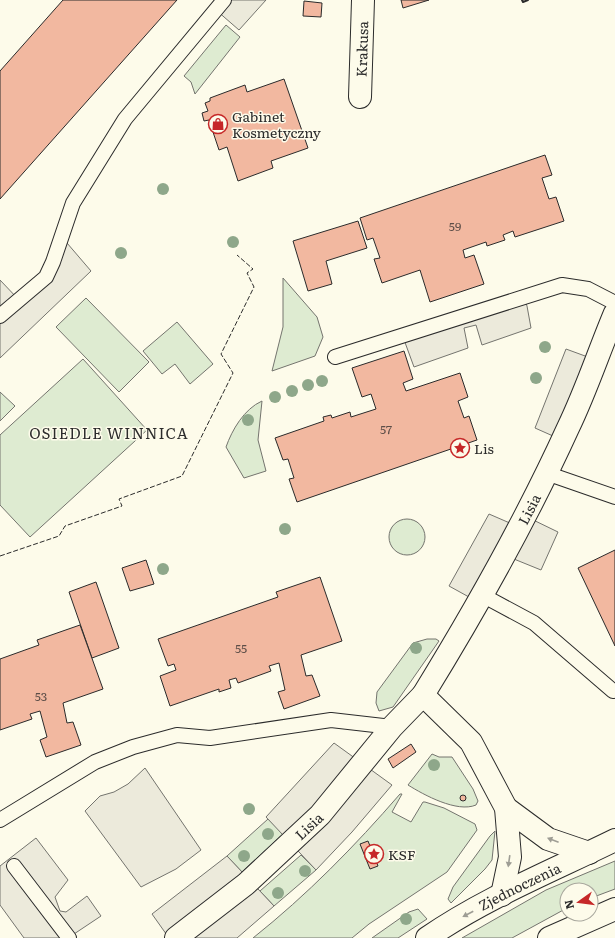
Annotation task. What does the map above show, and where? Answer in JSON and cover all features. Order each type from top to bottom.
[{"type":"street","name":"Krakusa","points":[[360,97],[363,0]]},
{"type":"street","name":"Lisia","points":[[176,938],[246,884],[320,815],[392,727],[423,695],[482,595],[515,535],[568,428],[615,313]]},
{"type":"street","points":[[423,695],[471,742],[506,808],[510,857],[502,895]]},
{"type":"street","points":[[506,808],[548,839],[590,853]]},
{"type":"street","name":"Zjednoczenia","points":[[427,938],[445,926],[502,895],[615,840]]},
{"type":"street","points":[[549,938],[615,909]]},
{"type":"lane","points":[[0,316],[46,277],[53,262],[73,203],[126,119],[224,0]]},
{"type":"lane","points":[[335,357],[562,285],[588,289],[615,302]]},
{"type":"lane","points":[[546,473],[615,497]]},
{"type":"lane","points":[[482,595],[534,623],[613,691]]},
{"type":"lane","points":[[0,820],[95,762],[133,747],[178,735],[210,738],[330,720],[392,727]]},
{"type":"lane","points":[[14,866],[69,938]]},
{"type":"green space","points":[[226,25],[240,37],[195,94],[191,82],[184,76]]},
{"type":"green space","points":[[283,278],[317,317],[323,337],[315,356],[272,371],[283,327]]},
{"type":"green space","points":[[86,298],[149,362],[119,392],[56,327]]},
{"type":"green space","points":[[177,322],[213,364],[190,384],[175,364],[162,374],[143,351]]},
{"type":"green space","points":[[83,359],[147,430],[30,537],[0,505],[0,435]]},
{"type":"green space","points":[[0,392],[15,406],[0,421]]},
{"type":"green space","points":[[262,401],[258,440],[266,471],[244,478],[226,447],[244,415]]},
{"type":"green space","points":[[407,519],[420,524],[425,537],[420,550],[407,555],[394,550],[389,537],[394,524]]},
{"type":"green space","points":[[427,639],[436,639],[439,641],[393,707],[379,711],[376,703],[377,692],[413,643]]},
{"type":"green space","points":[[432,754],[439,757],[452,757],[473,789],[478,801],[476,805],[460,807],[450,805],[432,798],[408,785]]},
{"type":"green space","points":[[400,794],[402,794],[392,812],[411,822],[423,802],[425,802],[444,808],[475,824],[477,830],[447,872],[369,924],[352,938],[253,938],[292,905],[330,869]]},
{"type":"green space","points":[[268,819],[283,834],[242,872],[227,856]]},
{"type":"green space","points":[[495,831],[492,860],[451,903],[448,899],[453,887]]},
{"type":"green space","points":[[301,855],[316,870],[274,906],[260,891]]},
{"type":"green space","points":[[615,861],[615,889],[599,895],[599,882],[565,882]]},
{"type":"green space","points":[[559,885],[559,912],[512,938],[462,938],[546,890]]},
{"type":"green space","points":[[418,909],[427,919],[398,938],[372,938],[409,912]]},
{"type":"shaded area","points":[[225,0],[266,0],[239,30],[216,10]]},
{"type":"shaded area","points":[[61,236],[91,271],[0,358],[0,280],[19,300],[46,277]]},
{"type":"shaded area","points":[[524,298],[531,328],[482,345],[476,325],[464,328],[468,348],[414,367],[403,337]]},
{"type":"shaded area","points":[[566,349],[596,360],[562,440],[535,428]]},
{"type":"shaded area","points":[[489,514],[519,527],[525,516],[558,532],[541,570],[504,555],[478,602],[449,586]]},
{"type":"shaded area","points":[[334,743],[392,785],[352,832],[316,870],[266,817]]},
{"type":"shaded area","points":[[145,768],[201,850],[176,869],[141,887],[85,811],[100,796],[114,792],[128,784]]},
{"type":"shaded area","points":[[36,838],[68,880],[55,897],[60,911],[66,912],[87,896],[101,916],[68,938],[24,938],[0,905],[0,866]]},
{"type":"shaded area","points":[[227,856],[274,906],[237,938],[169,938],[152,914]]},
{"type":"building","points":[[63,0],[177,0],[0,199],[0,71]]},
{"type":"building","points":[[401,0],[429,0],[403,8]]},
{"type":"building","points":[[304,1],[322,3],[321,17],[303,16]]},
{"type":"building","points":[[284,79],[308,148],[271,161],[273,168],[238,181],[227,147],[219,150],[209,120],[204,121],[202,113],[208,111],[205,103],[210,101],[210,98],[245,85],[247,92]]},
{"type":"building","points":[[545,155],[552,175],[542,178],[549,199],[556,197],[564,221],[515,237],[513,231],[503,235],[505,240],[487,246],[486,242],[463,250],[465,258],[474,255],[484,284],[430,302],[420,270],[382,283],[374,259],[380,258],[373,238],[367,240],[360,218]]},
{"type":"building","points":[[358,221],[367,248],[326,261],[332,284],[308,291],[293,241]]},
{"type":"building","points":[[404,351],[413,379],[403,383],[406,391],[460,373],[468,397],[458,401],[464,418],[469,416],[477,440],[297,502],[289,479],[294,478],[288,459],[283,460],[275,438],[324,421],[323,417],[331,415],[332,418],[350,412],[351,417],[376,409],[371,394],[362,397],[352,368]]},
{"type":"building","points":[[615,550],[615,646],[578,568]]},
{"type":"building","points":[[146,560],[154,584],[130,591],[122,568]]},
{"type":"building","points":[[320,577],[342,641],[301,655],[306,676],[312,675],[320,696],[284,709],[278,692],[285,690],[279,663],[269,666],[271,671],[238,683],[236,678],[229,680],[231,688],[219,692],[219,689],[170,706],[160,676],[176,670],[174,664],[168,666],[158,639],[278,597],[276,592]]},
{"type":"building","points":[[96,582],[119,648],[92,658],[69,592]]},
{"type":"building","points":[[80,625],[103,689],[63,703],[67,723],[73,722],[81,745],[46,757],[40,740],[47,737],[40,711],[30,714],[32,719],[0,730],[0,659],[39,645],[37,640]]},
{"type":"building","points":[[411,744],[416,752],[393,768],[388,759]]},
{"type":"building","points":[[463,795],[466,798],[463,801],[460,798]]},
{"type":"building","points":[[368,841],[378,866],[370,869],[360,844]]},
{"type":"fence","points":[[0,556],[59,536],[65,526],[122,506],[119,499],[182,476],[233,373],[221,354],[254,287],[247,273],[253,269],[237,255]]},
{"type":"wall","points":[[522,0],[523,2],[528,0]]},
{"type":"place","name":"Gabinet Kosmetyczny","points":[[218,124]]},
{"type":"place","name":"Lis","points":[[460,448]]},
{"type":"place","name":"KSF","points":[[374,854]]},
{"type":"district","name":"OSIEDLE WINNICA","points":[[109,432]]}]
